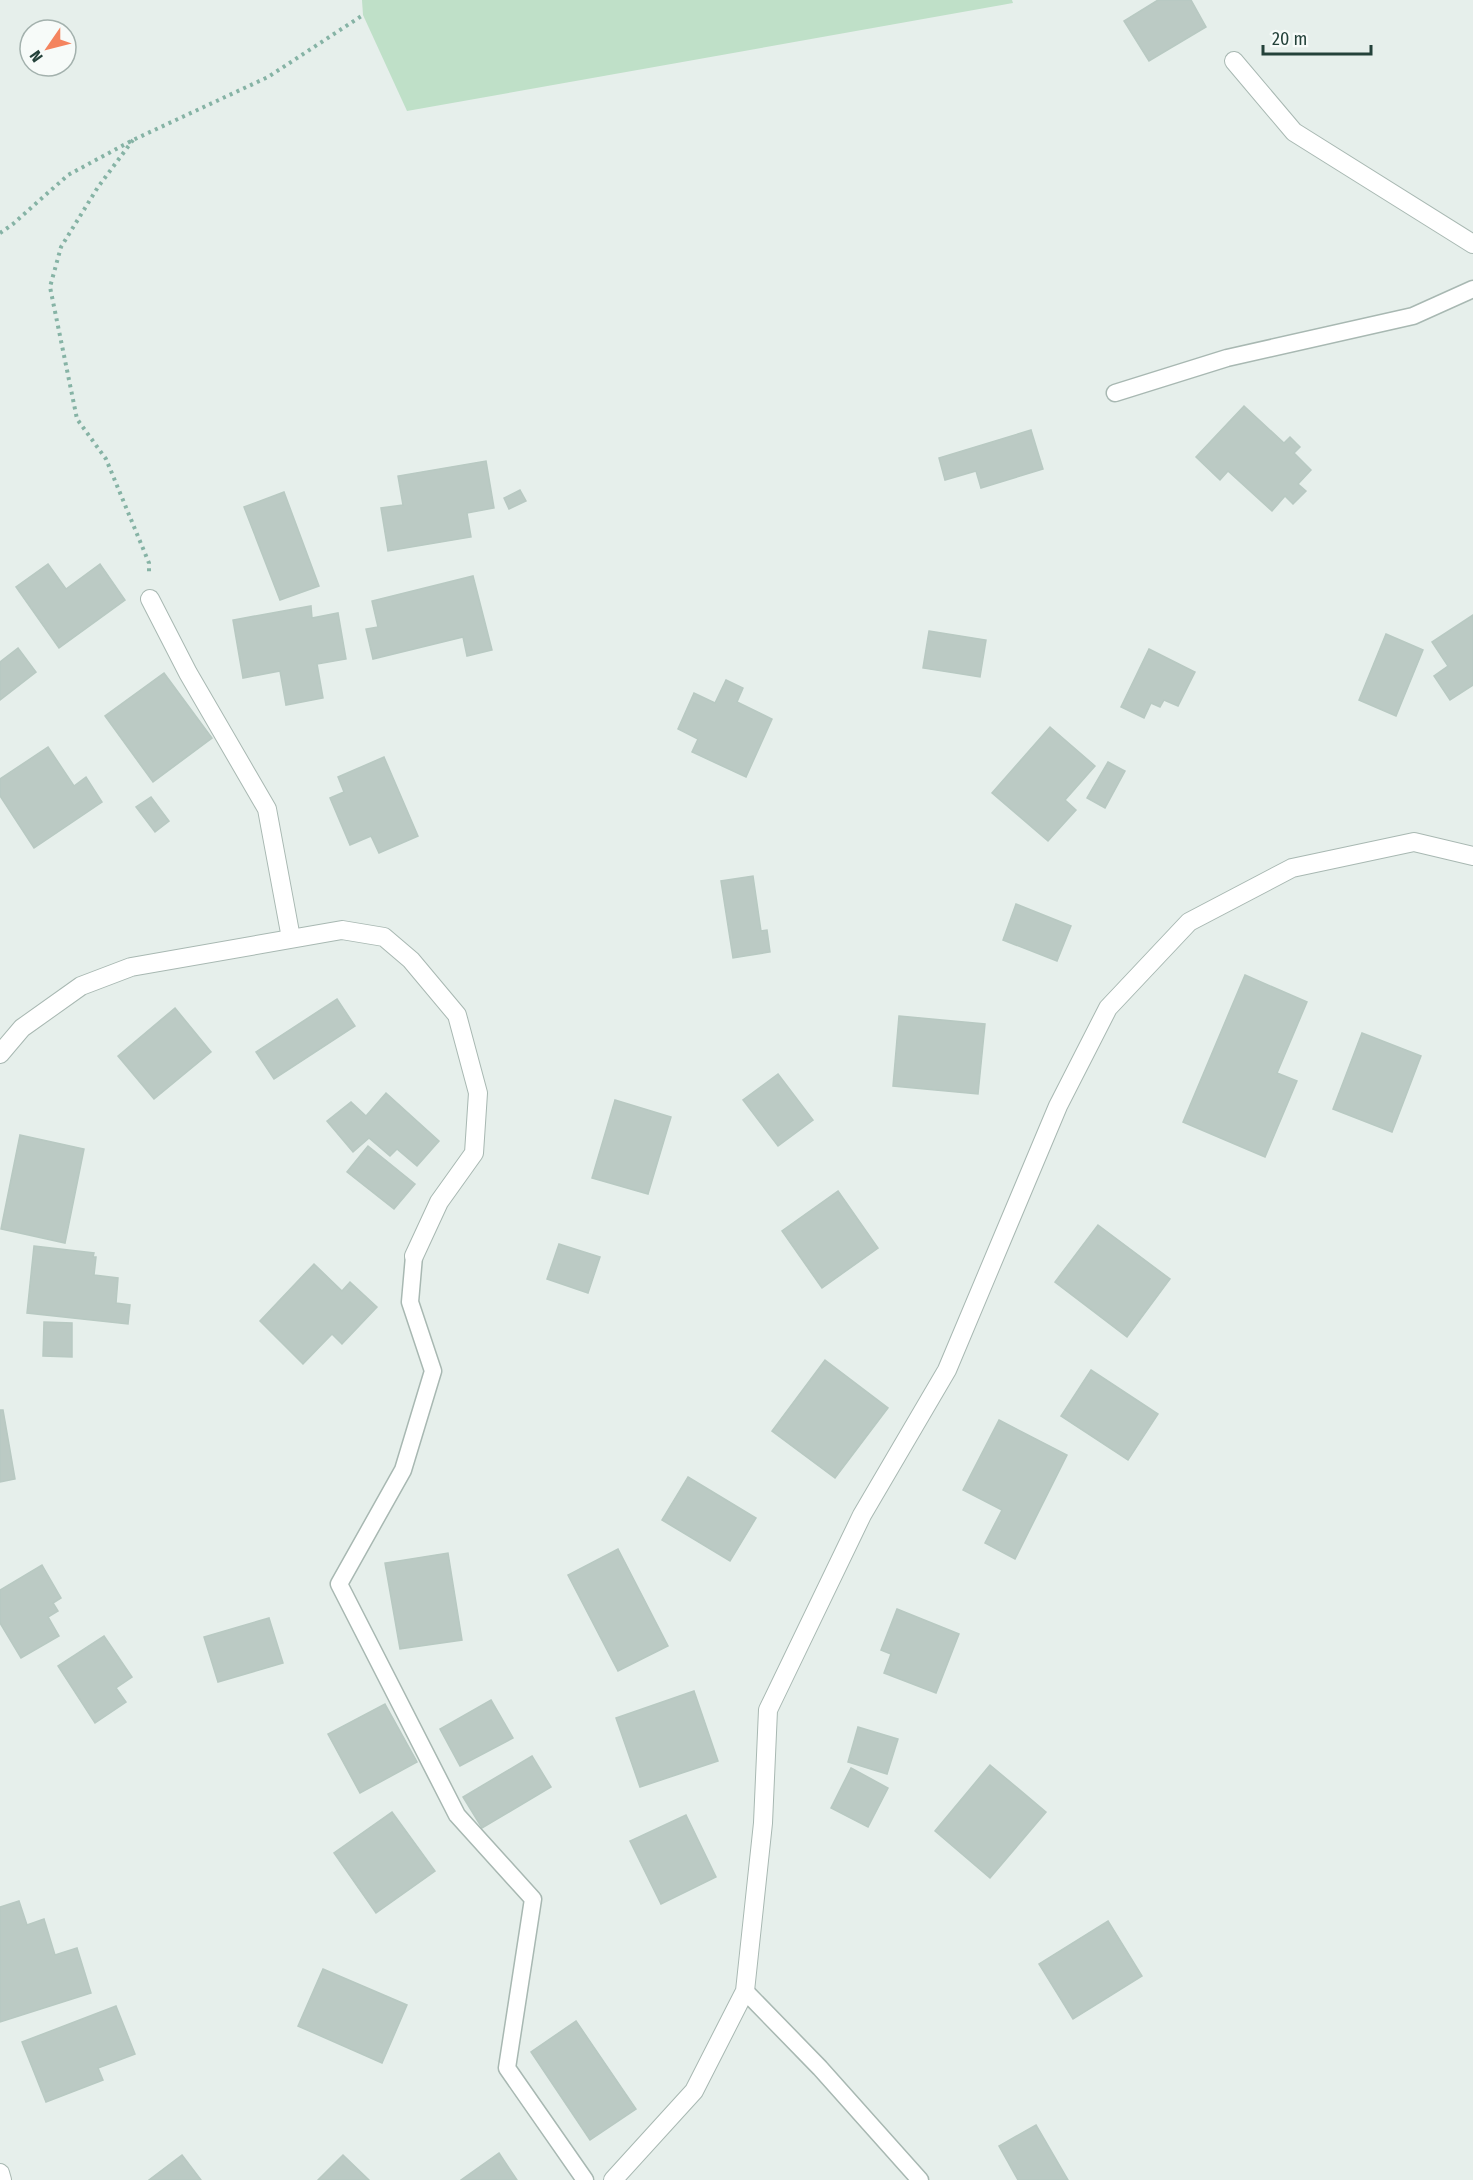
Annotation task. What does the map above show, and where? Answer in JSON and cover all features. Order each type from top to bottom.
[{"type":"street","points":[[1234,61],[1294,132],[1473,244]]},
{"type":"street","points":[[150,599],[188,674],[267,809],[291,938]]},
{"type":"street","points":[[614,2180],[694,2091],[745,1991],[763,1823],[768,1710],[862,1515],[947,1370],[1058,1106],[1108,1008],[1189,922],[1292,868],[1414,842],[1473,856]]},
{"type":"street","points":[[0,1054],[22,1028],[81,986],[131,967],[342,930],[384,937],[411,960],[457,1015],[478,1093],[474,1153],[439,1202],[414,1256]]},
{"type":"street","points":[[0,2173],[2,2180]]},
{"type":"lane","points":[[1115,393],[1227,358],[1413,316],[1473,289]]},
{"type":"lane","points":[[414,1256],[410,1302],[433,1371],[403,1470],[339,1584],[457,1815],[532,1899],[507,2068],[585,2180]]},
{"type":"lane","points":[[745,1991],[820,2068],[920,2180]]},
{"type":"path","points":[[0,233],[68,175],[133,140],[268,77],[363,15]]},
{"type":"path","points":[[133,140],[98,187],[61,247],[50,287],[77,419],[106,459],[150,563],[150,599]]},
{"type":"green space","points":[[362,0],[1012,0],[1013,3],[407,111],[363,15]]},
{"type":"building","points":[[1158,0],[1191,0],[1206,27],[1149,61],[1124,21]]},
{"type":"building","points":[[1244,406],[1284,443],[1290,437],[1300,447],[1294,453],[1311,470],[1298,484],[1306,491],[1293,504],[1285,496],[1272,511],[1228,471],[1220,480],[1196,457]]},
{"type":"building","points":[[1031,430],[1043,469],[981,488],[976,471],[945,480],[939,458]]},
{"type":"building","points":[[486,461],[494,508],[467,513],[471,537],[388,551],[381,508],[403,505],[398,476]]},
{"type":"building","points":[[520,490],[526,501],[509,509],[504,498]]},
{"type":"building","points":[[284,492],[319,586],[280,600],[244,507]]},
{"type":"building","points":[[48,564],[66,589],[100,564],[125,600],[59,648],[16,587]]},
{"type":"building","points":[[473,576],[492,650],[467,656],[463,637],[373,659],[366,629],[378,627],[372,601]]},
{"type":"building","points":[[311,606],[312,618],[338,613],[346,659],[317,664],[323,698],[286,705],[280,671],[243,678],[233,620]]},
{"type":"building","points":[[1473,615],[1473,685],[1450,700],[1434,676],[1448,666],[1432,642]]},
{"type":"building","points":[[929,631],[986,640],[980,677],[923,668]]},
{"type":"building","points":[[1386,634],[1423,650],[1396,716],[1359,700]]},
{"type":"building","points":[[18,648],[36,672],[0,700],[0,662]]},
{"type":"building","points":[[1149,649],[1195,672],[1178,706],[1164,700],[1160,707],[1151,703],[1144,718],[1121,707]]},
{"type":"building","points":[[164,673],[212,738],[153,782],[105,716]]},
{"type":"building","points":[[726,680],[743,688],[737,702],[772,719],[746,777],[692,752],[698,739],[678,729],[694,693],[715,703]]},
{"type":"building","points":[[1050,727],[1095,766],[1065,800],[1076,810],[1048,841],[992,793]]},
{"type":"building","points":[[48,747],[74,786],[86,777],[102,802],[34,848],[0,796],[0,779]]},
{"type":"building","points":[[384,757],[418,836],[379,853],[371,836],[350,845],[330,798],[344,792],[338,777]]},
{"type":"building","points":[[1108,762],[1125,771],[1105,808],[1087,798]]},
{"type":"building","points":[[151,797],[169,821],[155,832],[136,807]]},
{"type":"building","points":[[753,876],[761,931],[767,930],[770,952],[733,958],[721,881]]},
{"type":"building","points":[[1016,904],[1071,926],[1057,961],[1003,940]]},
{"type":"building","points":[[1245,975],[1307,1002],[1277,1073],[1297,1081],[1265,1157],[1183,1122]]},
{"type":"building","points":[[337,999],[355,1026],[274,1079],[256,1052]]},
{"type":"building","points":[[175,1008],[211,1052],[154,1099],[118,1056]]},
{"type":"building","points":[[899,1016],[985,1024],[978,1094],[893,1086]]},
{"type":"building","points":[[1362,1033],[1421,1056],[1392,1132],[1333,1109]]},
{"type":"building","points":[[778,1074],[813,1120],[778,1146],[743,1100]]},
{"type":"building","points":[[386,1093],[439,1141],[417,1166],[397,1149],[390,1156],[369,1138],[353,1152],[327,1121],[351,1102],[366,1116]]},
{"type":"building","points":[[615,1100],[671,1117],[648,1194],[592,1178]]},
{"type":"building","points":[[20,1135],[84,1149],[65,1243],[1,1229]]},
{"type":"building","points":[[368,1146],[415,1184],[394,1209],[347,1172]]},
{"type":"building","points":[[838,1191],[878,1248],[822,1288],[782,1231]]},
{"type":"building","points":[[1098,1225],[1170,1279],[1127,1337],[1055,1282]]},
{"type":"building","points":[[559,1244],[600,1257],[588,1293],[547,1279]]},
{"type":"building","points":[[34,1246],[94,1253],[93,1257],[96,1257],[94,1275],[118,1278],[116,1303],[130,1305],[128,1324],[27,1313]]},
{"type":"building","points":[[314,1264],[342,1291],[350,1282],[377,1307],[342,1344],[332,1334],[303,1364],[260,1321]]},
{"type":"building","points":[[44,1322],[72,1323],[72,1357],[43,1356]]},
{"type":"building","points":[[825,1360],[888,1408],[835,1478],[772,1431]]},
{"type":"building","points":[[1091,1370],[1158,1414],[1128,1460],[1061,1416]]},
{"type":"building","points":[[0,1410],[3,1410],[15,1479],[0,1482]]},
{"type":"building","points":[[999,1420],[1067,1455],[1015,1559],[985,1543],[1002,1510],[963,1490]]},
{"type":"building","points":[[688,1477],[756,1518],[730,1561],[662,1520]]},
{"type":"building","points":[[618,1549],[668,1646],[618,1671],[568,1575]]},
{"type":"building","points":[[448,1553],[462,1640],[400,1649],[385,1563]]},
{"type":"building","points":[[42,1565],[61,1598],[53,1603],[58,1611],[48,1617],[59,1636],[21,1658],[0,1623],[0,1590]]},
{"type":"building","points":[[897,1609],[959,1634],[936,1693],[884,1673],[891,1654],[881,1650]]},
{"type":"building","points":[[269,1618],[283,1663],[218,1682],[204,1637]]},
{"type":"building","points":[[104,1636],[132,1677],[116,1688],[126,1702],[95,1723],[58,1666]]},
{"type":"building","points":[[694,1691],[718,1761],[640,1787],[616,1718]]},
{"type":"building","points":[[491,1700],[513,1738],[460,1766],[440,1729]]},
{"type":"building","points":[[385,1704],[417,1762],[360,1793],[328,1734]]},
{"type":"building","points":[[858,1727],[898,1739],[887,1774],[848,1762]]},
{"type":"building","points":[[532,1756],[551,1787],[482,1828],[463,1797]]},
{"type":"building","points":[[990,1765],[1046,1812],[990,1878],[935,1831]]},
{"type":"building","points":[[851,1768],[888,1788],[868,1827],[831,1808]]},
{"type":"building","points":[[392,1812],[435,1871],[376,1913],[334,1853]]},
{"type":"building","points":[[686,1815],[716,1877],[661,1904],[630,1841]]},
{"type":"building","points":[[19,1901],[27,1925],[44,1919],[55,1955],[77,1948],[91,1993],[0,2022],[0,1907]]},
{"type":"building","points":[[1108,1921],[1142,1976],[1073,2019],[1039,1964]]},
{"type":"building","points":[[323,1969],[407,2005],[382,2063],[298,2026]]},
{"type":"building","points":[[116,2006],[135,2054],[98,2068],[103,2080],[46,2102],[22,2042]]},
{"type":"building","points":[[576,2021],[636,2109],[590,2140],[531,2052]]},
{"type":"building","points":[[1036,2125],[1068,2180],[1018,2180],[999,2146]]},
{"type":"building","points":[[499,2153],[517,2180],[461,2180]]},
{"type":"building","points":[[182,2155],[201,2180],[149,2180]]},
{"type":"building","points":[[343,2155],[369,2180],[318,2180]]}]
